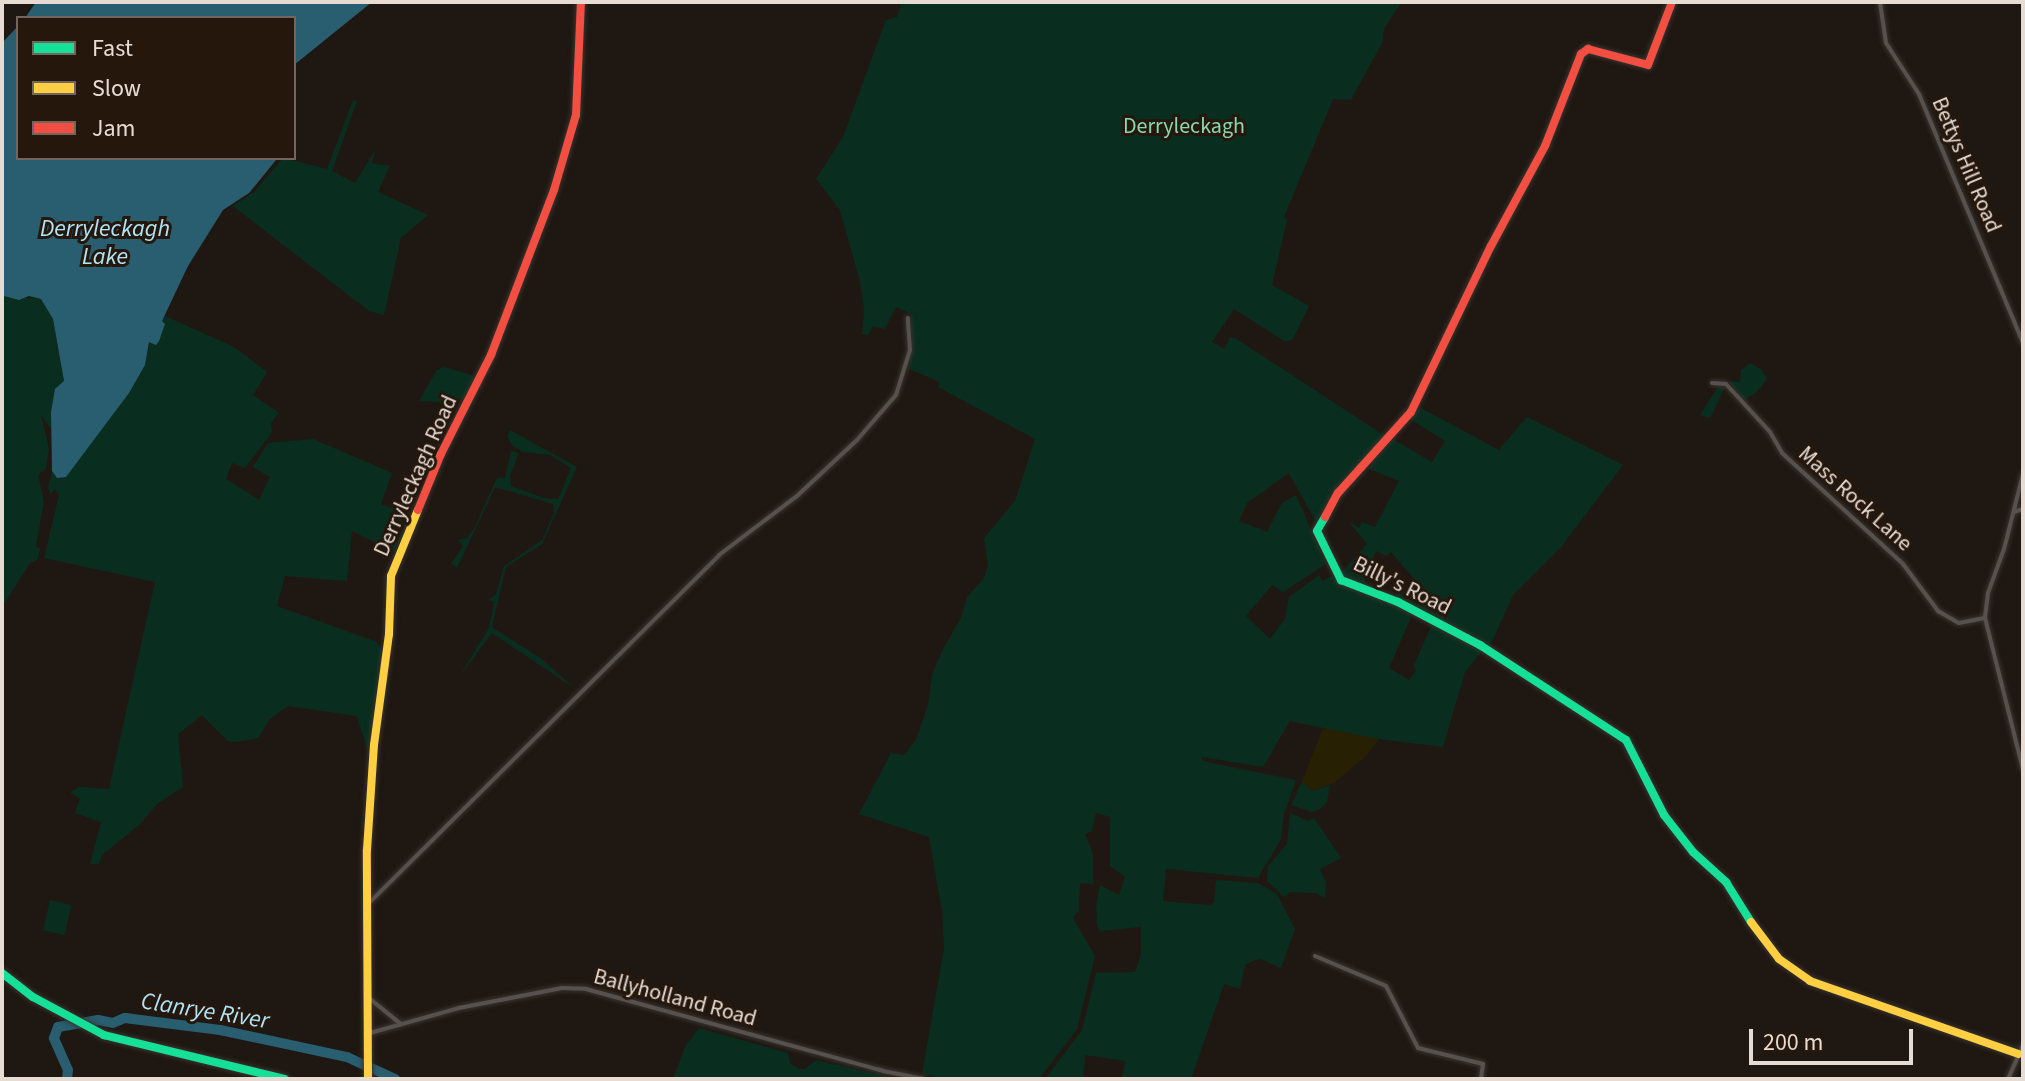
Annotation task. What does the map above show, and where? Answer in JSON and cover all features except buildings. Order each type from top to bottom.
[{"type":"street","name":"Derryleckagh Road","points":[[368,1079],[371,1062],[368,904],[374,745],[389,634],[391,576],[441,454],[491,355],[554,190],[576,115],[581,2]]},
{"type":"street","name":"Billy's Road","points":[[1672,2],[1648,65],[1588,49],[1581,54],[1545,146],[1491,246],[1411,412],[1338,493],[1317,531],[1341,580],[1408,607],[1480,645],[1552,688],[1566,702],[1626,740],[1664,815],[1693,852],[1726,882],[1767,946],[1779,959],[1810,981],[2021,1050]]},
{"type":"street","name":"Bettys Hill Road","points":[[1880,2],[1886,43],[1919,94],[2023,343]]},
{"type":"street","points":[[368,904],[719,555],[797,496],[857,440],[896,395],[910,350],[908,318]]},
{"type":"street","name":"Mass Rock Lane","points":[[1712,383],[1726,384],[1770,432],[1782,453],[1903,564],[1938,611],[1959,623],[1985,618]]},
{"type":"street","points":[[2023,474],[1988,593],[1985,618],[2023,769]]},
{"type":"street","points":[[2014,512],[2023,509]]},
{"type":"street","points":[[1315,956],[1386,986],[1418,1048],[1483,1064],[1481,1079]]},
{"type":"street","points":[[2,973],[33,997],[104,1035],[285,1079]]},
{"type":"street","name":"Ballyholland Road","points":[[370,1033],[459,1008],[562,988],[586,989],[840,1060],[924,1079]]},
{"type":"street","points":[[370,999],[401,1024]]},
{"type":"street","points":[[2008,1079],[2021,1050]]},
{"type":"green space","name":"Derryleckagh","points":[[902,2],[1402,2],[1384,28],[1383,41],[1351,100],[1333,99],[1284,217],[1287,220],[1272,285],[1309,306],[1293,339],[1286,342],[1234,309],[1212,342],[1224,349],[1230,337],[1235,338],[1385,436],[1333,493],[1316,522],[1289,473],[1247,503],[1239,521],[1267,532],[1282,503],[1296,495],[1326,564],[1283,592],[1272,585],[1246,616],[1270,639],[1285,619],[1289,597],[1319,575],[1322,581],[1332,576],[1342,584],[1406,608],[1412,615],[1389,668],[1409,680],[1416,671],[1414,665],[1433,622],[1483,650],[1465,672],[1443,747],[1371,738],[1290,721],[1263,767],[1202,757],[1202,760],[1212,763],[1296,780],[1284,814],[1281,839],[1258,878],[1166,869],[1163,901],[1210,905],[1214,902],[1216,880],[1258,883],[1277,894],[1295,929],[1281,968],[1260,959],[1245,965],[1240,989],[1224,984],[1191,1079],[1122,1079],[1125,1061],[1085,1055],[1083,1079],[1045,1079],[1082,1030],[1096,973],[1135,972],[1141,954],[1141,927],[1100,931],[1097,925],[1100,885],[1119,895],[1125,877],[1110,866],[1110,817],[1096,813],[1092,831],[1085,834],[1093,854],[1093,884],[1080,883],[1079,911],[1073,918],[1095,956],[1077,1029],[1039,1079],[945,1079],[922,1074],[944,949],[942,911],[929,837],[859,814],[891,753],[904,755],[916,740],[928,705],[932,675],[961,618],[967,597],[984,578],[988,565],[984,538],[1015,501],[1035,439],[938,387],[940,382],[909,369],[911,315],[907,312],[896,307],[885,329],[873,326],[868,335],[862,334],[864,309],[860,282],[840,210],[816,179],[843,137],[886,20],[897,17]]},
{"type":"green space","points":[[353,100],[357,101],[332,171],[355,183],[375,150],[372,163],[390,166],[378,192],[428,215],[401,238],[384,315],[369,311],[233,206],[254,192],[281,160],[327,169]]},
{"type":"green space","points":[[4,296],[41,299],[53,319],[64,382],[51,412],[51,429],[41,415],[49,449],[46,468],[38,475],[44,501],[36,546],[40,549],[37,560],[30,563],[2,607]]},
{"type":"green space","points":[[165,316],[234,347],[267,372],[253,395],[279,413],[271,423],[272,432],[245,468],[232,463],[226,479],[259,500],[270,477],[253,467],[268,443],[313,439],[392,473],[381,504],[411,515],[395,552],[352,531],[347,581],[285,576],[277,606],[377,642],[383,652],[368,752],[357,716],[288,706],[270,719],[258,738],[236,742],[228,741],[202,715],[178,734],[183,787],[158,803],[140,824],[102,855],[99,864],[90,864],[101,822],[75,813],[80,799],[70,792],[79,787],[109,789],[155,582],[44,558],[59,495],[55,489],[51,494],[48,488],[52,471],[57,478],[129,393],[145,365],[150,341]]},
{"type":"green space","points":[[1750,363],[1762,370],[1767,379],[1757,392],[1744,400],[1730,384],[1731,381],[1740,382],[1741,370]]},
{"type":"green space","points":[[444,367],[475,376],[468,397],[452,403],[419,401],[437,370]]},
{"type":"green space","points":[[1718,387],[1725,387],[1710,418],[1700,415]]},
{"type":"green space","points":[[1419,407],[1499,450],[1527,417],[1623,465],[1561,547],[1513,595],[1489,648],[1391,598],[1418,583],[1391,552],[1387,556],[1376,551],[1364,584],[1357,585],[1340,574],[1367,544],[1349,522],[1359,528],[1362,522],[1375,527],[1399,481],[1369,469],[1381,450],[1393,439],[1432,462],[1445,441],[1410,419]]},
{"type":"green space","points":[[510,430],[577,467],[542,544],[506,567],[492,627],[543,660],[574,688],[492,633],[459,677],[489,628],[494,602],[488,600],[496,594],[504,566],[542,540],[554,513],[553,504],[495,487],[457,568],[451,564],[463,546],[458,540],[467,538],[474,529],[497,478],[505,478],[511,451],[519,453],[510,475],[511,486],[544,498],[558,499],[571,468],[550,455],[523,452],[513,446],[507,436]]},
{"type":"green space","points":[[1302,782],[1312,791],[1330,785],[1327,802],[1320,809],[1312,812],[1291,805]]},
{"type":"green space","points":[[1290,813],[1308,821],[1314,818],[1341,858],[1320,869],[1326,882],[1325,898],[1316,893],[1290,892],[1284,897],[1267,881],[1268,866],[1287,844]]},
{"type":"green space","points":[[50,900],[71,905],[64,935],[43,930]]},
{"type":"green space","points":[[699,1028],[788,1053],[790,1063],[799,1069],[805,1069],[816,1060],[899,1079],[673,1079],[686,1045]]},
{"type":"sand","points":[[1323,728],[1379,739],[1366,756],[1334,783],[1312,791],[1302,782]]},
{"type":"water","points":[[36,2],[372,2],[296,63],[296,16],[26,16]]},
{"type":"water","name":"Derryleckagh Lake","points":[[16,28],[16,160],[276,160],[249,193],[223,210],[188,266],[162,321],[165,324],[159,341],[156,345],[149,342],[145,365],[129,393],[66,477],[57,478],[52,471],[51,412],[55,389],[64,381],[53,319],[41,299],[29,296],[19,300],[4,296],[2,301],[2,43]]},
{"type":"waterway","name":"Clanrye River","points":[[67,1079],[68,1070],[54,1038],[58,1027],[98,1020],[113,1023],[125,1018],[220,1030],[347,1057],[395,1079]]},
{"type":"traffic: fast","points":[[1325,517],[1317,531],[1341,580],[1398,602],[1480,645],[1626,740],[1664,815],[1693,852],[1726,882],[1751,922]]},
{"type":"traffic: fast","points":[[2,973],[33,997],[104,1035],[285,1079]]},
{"type":"traffic: slow","points":[[368,1079],[367,850],[374,745],[389,634],[391,576],[418,510]]},
{"type":"traffic: slow","points":[[1751,922],[1779,959],[1810,981],[2019,1054]]},
{"type":"traffic: jam","points":[[418,510],[441,454],[491,355],[554,190],[576,115],[581,2]]},
{"type":"traffic: jam","points":[[1325,517],[1338,493],[1411,412],[1491,246],[1545,146],[1581,54],[1588,49],[1648,65],[1672,2]]}]
